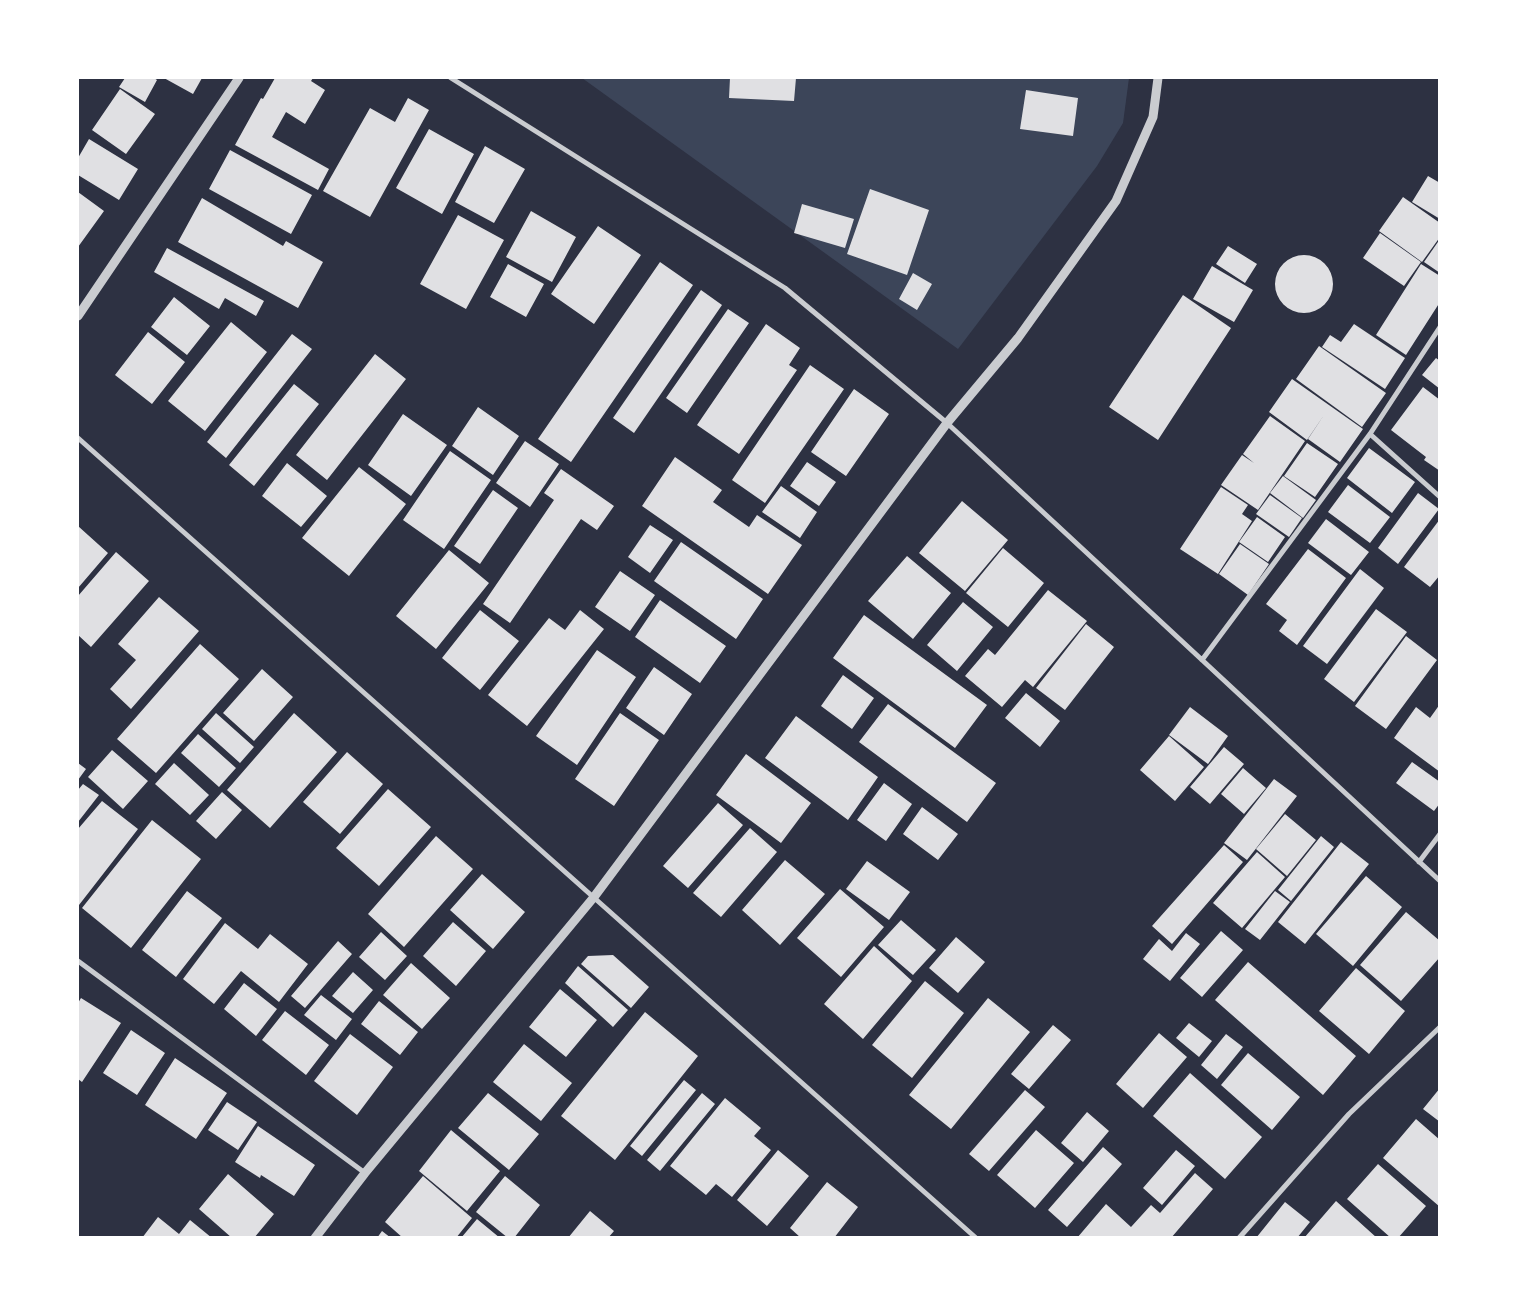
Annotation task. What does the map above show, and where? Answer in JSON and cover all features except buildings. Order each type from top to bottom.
[{"type":"street","points":[[78,316],[239,78]]},
{"type":"street","points":[[452,78],[785,288],[947,423],[1440,881]]},
{"type":"street","points":[[315,1238],[365,1173],[594,897],[947,423],[1018,338],[1116,201],[1153,117],[1158,78]]},
{"type":"street","points":[[1202,660],[1370,434],[1440,327]]},
{"type":"street","points":[[1370,434],[1440,497]]},
{"type":"street","points":[[78,438],[976,1238]]},
{"type":"street","points":[[1419,862],[1440,834]]},
{"type":"street","points":[[78,961],[365,1173]]},
{"type":"street","points":[[1239,1238],[1349,1114],[1440,1027]]},
{"type":"shaded area","points":[[582,78],[1129,78],[1123,123],[1097,166],[958,349]]}]
